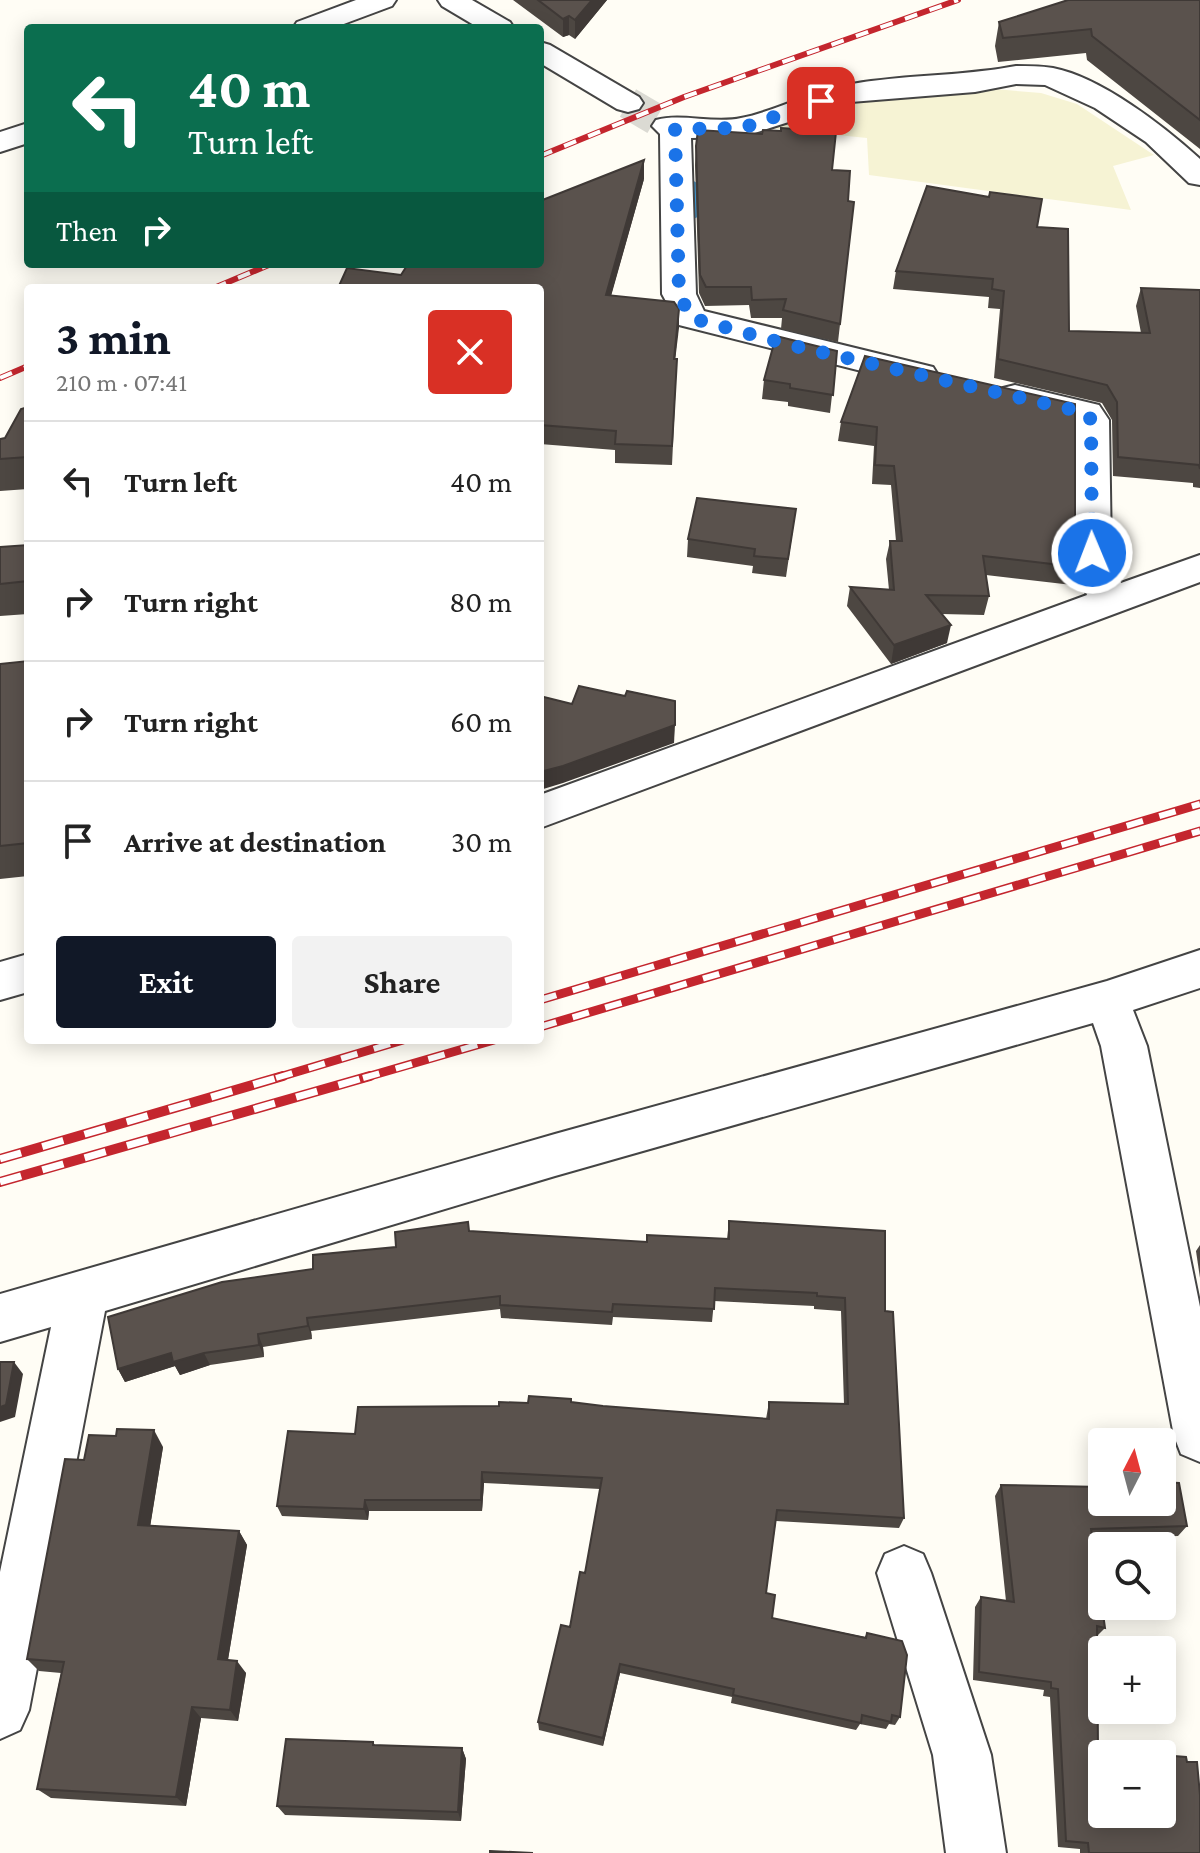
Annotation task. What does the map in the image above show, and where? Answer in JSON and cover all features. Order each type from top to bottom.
[{"type":"street","points":[[318,24],[382,0]]},
{"type":"street","points":[[452,0],[493,24]]},
{"type":"street","points":[[544,53],[628,103]]},
{"type":"street","points":[[1108,601],[1092,553],[1091,420],[1087,413],[790,345],[691,318],[679,294],[671,128],[742,128],[848,93],[975,83],[1016,75],[1050,76],[1106,102],[1144,127],[1200,176]]},
{"type":"street","points":[[0,143],[24,134]]},
{"type":"street","points":[[544,811],[1200,568]]},
{"type":"street","points":[[0,1318],[632,1133],[1107,1000],[1200,969]]},
{"type":"street","points":[[0,981],[24,974]]},
{"type":"street","points":[[1107,1000],[1124,1046],[1200,1436]]},
{"type":"street","points":[[0,1710],[83,1294]]},
{"type":"street","points":[[904,1573],[962,1755],[976,1853]]},
{"type":"shaded area","points":[[970,87],[1041,93],[1077,104],[1154,155],[1113,166],[1131,210],[869,175],[867,138],[769,128],[846,101]]},
{"type":"building","points":[[538,0],[592,0],[575,20],[569,16],[563,19]]},
{"type":"building","points":[[1068,0],[1200,0],[1200,120],[1092,36],[1091,29],[1003,38],[999,22]]},
{"type":"building","points":[[781,128],[836,132],[832,170],[850,171],[848,201],[854,202],[840,324],[783,310],[786,299],[752,300],[751,287],[706,287],[700,275],[698,130],[762,134],[763,130],[781,131]]},
{"type":"building","points":[[644,160],[606,295],[674,302],[679,309],[674,359],[677,359],[672,446],[615,444],[616,431],[544,425],[544,284],[340,284],[347,268],[401,275],[405,268],[544,268],[544,199]]},
{"type":"building","points":[[927,186],[989,197],[990,192],[1042,199],[1037,227],[1068,229],[1069,331],[1150,333],[1141,288],[1200,290],[1200,469],[1199,465],[1118,457],[1117,402],[1107,385],[998,359],[1004,291],[992,289],[993,279],[896,271]]},
{"type":"building","points":[[776,336],[837,351],[833,395],[764,380]]},
{"type":"building","points":[[865,356],[1075,404],[1075,534],[1086,568],[983,556],[989,596],[926,595],[951,625],[894,645],[850,587],[894,590],[890,541],[902,541],[894,466],[875,465],[877,427],[841,422]]},
{"type":"building","points":[[24,408],[24,457],[0,459],[0,439],[5,438]]},
{"type":"building","points":[[697,498],[796,509],[788,559],[754,556],[755,549],[688,539]]},
{"type":"building","points":[[24,545],[24,581],[0,584],[0,547]]},
{"type":"building","points":[[24,661],[24,843],[0,846],[0,664]]},
{"type":"building","points":[[579,686],[625,696],[627,691],[675,701],[675,725],[544,771],[544,697],[572,704]]},
{"type":"building","points":[[729,1221],[885,1231],[885,1311],[893,1312],[904,1518],[777,1510],[766,1593],[775,1595],[772,1618],[866,1638],[867,1633],[902,1641],[907,1655],[900,1717],[892,1715],[891,1722],[862,1715],[861,1723],[733,1695],[734,1689],[620,1664],[603,1738],[538,1722],[561,1625],[570,1627],[580,1572],[585,1573],[602,1478],[482,1472],[481,1500],[365,1500],[364,1509],[277,1506],[288,1431],[355,1434],[358,1407],[499,1406],[499,1402],[528,1403],[529,1396],[571,1399],[571,1402],[603,1406],[769,1419],[769,1402],[848,1404],[845,1298],[817,1296],[817,1293],[715,1288],[714,1309],[613,1304],[612,1312],[500,1305],[500,1296],[307,1318],[308,1326],[258,1334],[259,1345],[204,1353],[173,1362],[171,1353],[118,1369],[108,1317],[222,1282],[313,1269],[313,1255],[396,1247],[395,1232],[468,1222],[469,1231],[647,1242],[647,1235],[729,1239]]},
{"type":"building","points":[[0,1362],[14,1362],[6,1405],[0,1407]]},
{"type":"building","points":[[117,1429],[154,1430],[138,1525],[239,1531],[218,1659],[237,1661],[230,1710],[192,1707],[176,1797],[37,1789],[64,1662],[27,1659],[65,1459],[84,1460],[89,1435],[116,1436]]},
{"type":"building","points":[[1176,1483],[1179,1483],[1187,1526],[1091,1529],[1091,1532],[1088,1532],[1088,1620],[1104,1620],[1105,1628],[1097,1626],[1097,1636],[1088,1636],[1088,1724],[1098,1724],[1098,1740],[1088,1740],[1088,1828],[1176,1828],[1176,1756],[1186,1757],[1187,1762],[1197,1762],[1200,1853],[1089,1853],[1088,1843],[1066,1841],[1058,1689],[1051,1688],[1051,1682],[979,1672],[981,1597],[1014,1602],[1001,1485],[1088,1487],[1088,1516],[1176,1516]]},
{"type":"building","points":[[286,1739],[462,1748],[458,1812],[277,1806]]},
{"type":"building","points":[[490,1851],[533,1853],[490,1853]]},
{"type":"waterway","points":[[692,183],[694,216]]},
{"type":"tunnel","points":[[628,103],[667,126]]},
{"type":"railway","points":[[544,154],[684,97],[958,0]]},
{"type":"railway","points":[[224,284],[262,268]]},
{"type":"railway","points":[[0,378],[24,368]]},
{"type":"railway","points":[[544,999],[1200,804]]},
{"type":"railway","points":[[544,1026],[1200,831]]},
{"type":"railway","points":[[276,1078],[390,1044]]},
{"type":"railway","points":[[363,1078],[480,1044]]},
{"type":"railway","points":[[0,1159],[283,1076]]},
{"type":"railway","points":[[0,1182],[370,1076]]},
{"type":"route","points":[[821,101],[742,128],[675,129],[679,294],[691,318],[790,345],[1087,413],[1091,420],[1092,553]]}]
